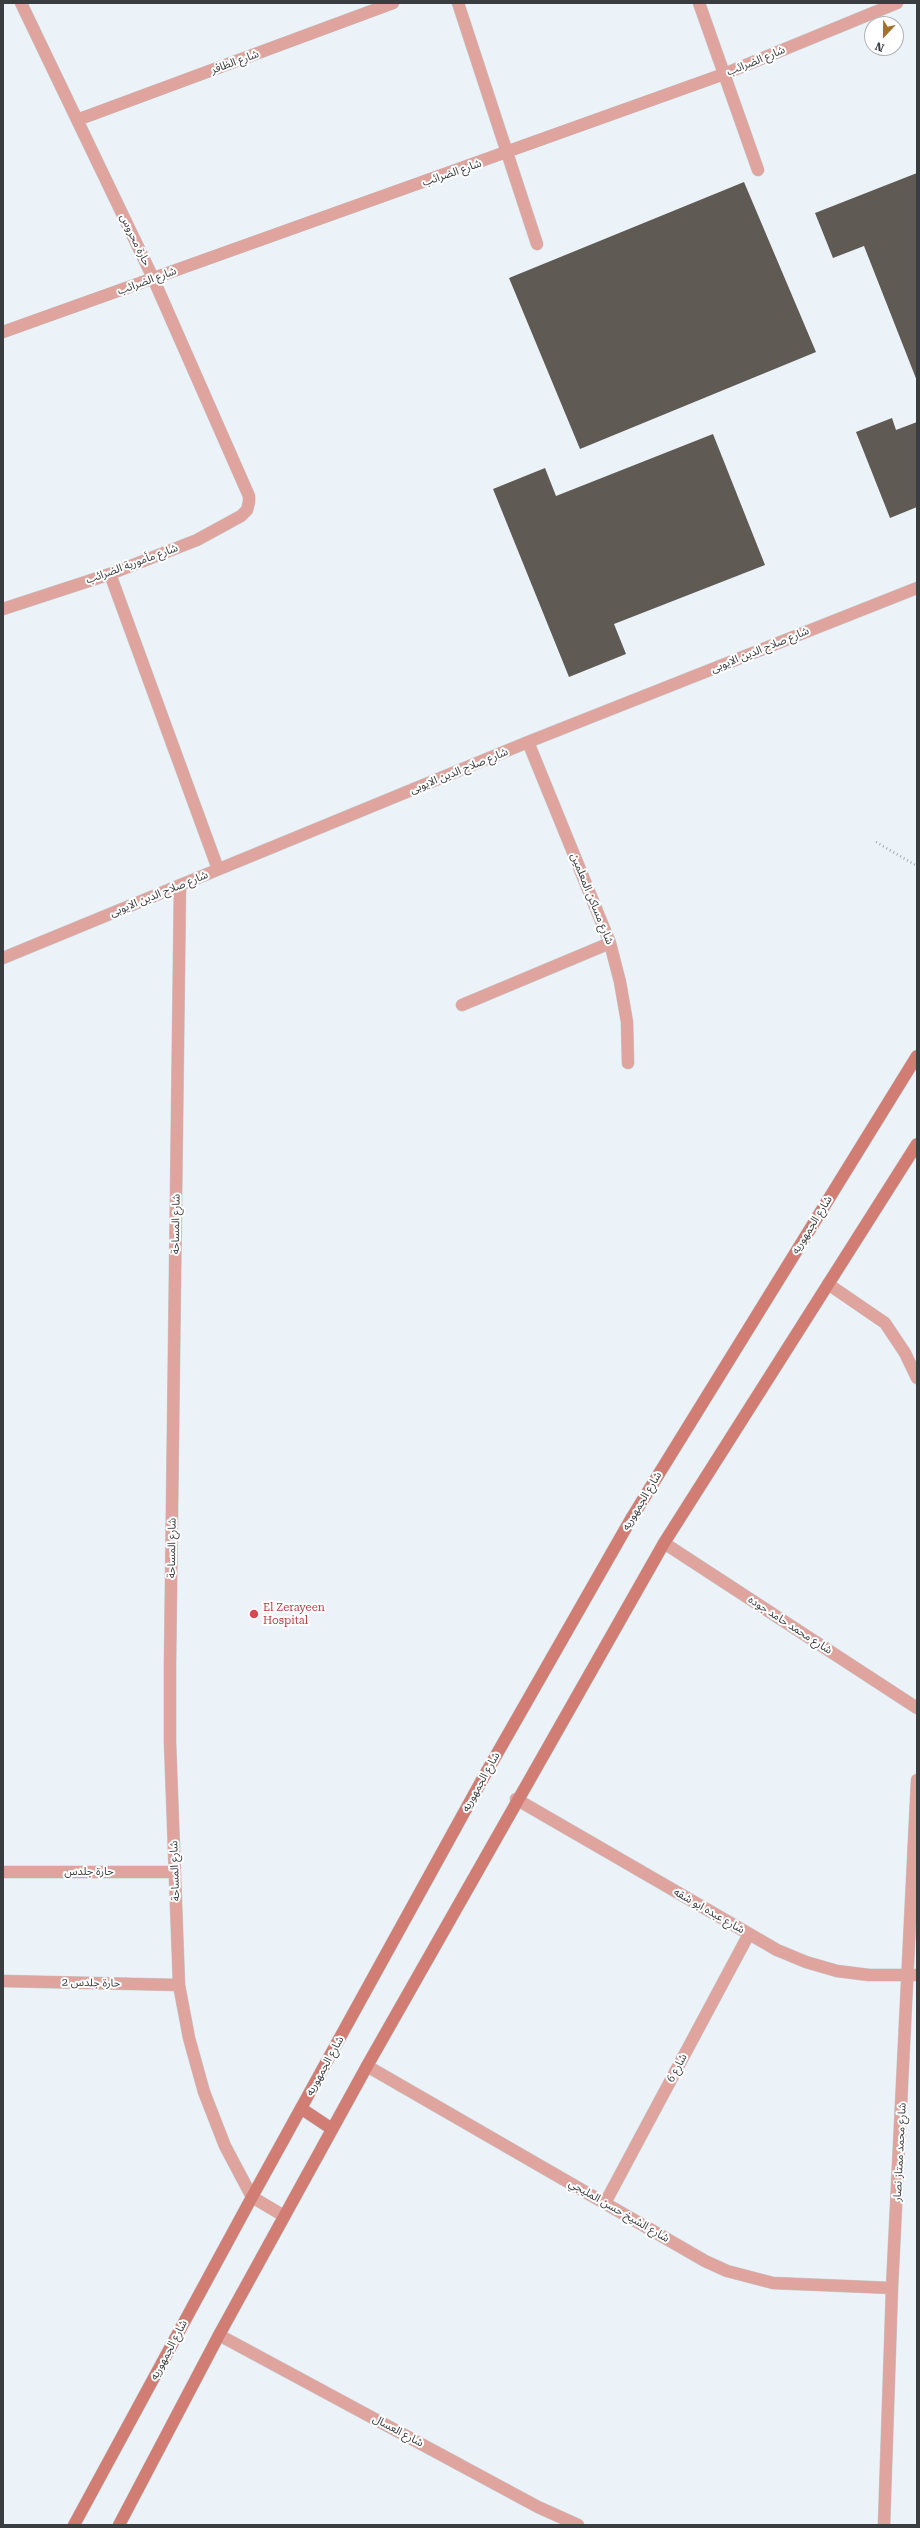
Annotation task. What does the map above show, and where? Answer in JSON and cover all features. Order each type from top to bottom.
[{"type":"street","name":"حارة محروس","points":[[22,3],[153,278],[249,496],[249,502]]},
{"type":"street","name":"شارع الظافر","points":[[78,120],[393,3]]},
{"type":"street","points":[[458,3],[537,244]]},
{"type":"street","points":[[699,3],[758,170]]},
{"type":"street","name":"شارع الضرائب","points":[[3,332],[507,153],[724,74],[897,3]]},
{"type":"street","name":"شارع مأمورية الضرائب","points":[[3,609],[110,574],[197,540],[241,516],[247,510],[249,502]]},
{"type":"street","points":[[110,574],[218,869]]},
{"type":"street","name":"شارع صلاح الدين الايوبى","points":[[3,958],[528,742],[917,588]]},
{"type":"street","name":"شارع مساكن المعلمين","points":[[528,742],[610,943],[620,982],[626,1022],[628,1063]]},
{"type":"street","name":"شارع المساحة","points":[[180,885],[170,1665],[179,1985],[189,2038],[204,2092],[225,2146],[252,2197]]},
{"type":"street","points":[[462,1005],[610,943]]},
{"type":"street","name":"شارع الجمهوريه","points":[[74,2525],[252,2197],[302,2110],[479,1786],[631,1519],[917,1056]]},
{"type":"street","points":[[119,2525],[219,2335],[284,2216],[516,1799],[664,1543],[917,1144]]},
{"type":"street","points":[[828,1284],[884,1323],[905,1353],[917,1378]]},
{"type":"street","name":"شارع محمد حامد جوده","points":[[664,1543],[917,1708]]},
{"type":"street","name":"شارع محمد ممتاز نصار","points":[[884,2525],[892,2288],[913,1975],[917,1780]]},
{"type":"street","name":"شارع عبده ابو شقه","points":[[516,1799],[777,1950],[806,1962],[837,1971],[869,1975],[913,1975]]},
{"type":"street","name":"حارة جلدس","points":[[3,1872],[175,1872]]},
{"type":"street","name":"شارع 6","points":[[605,2202],[749,1934]]},
{"type":"street","name":"حارة جلدس 2","points":[[3,1981],[179,1985]]},
{"type":"street","name":"شارع الشيخ حسن المليجي","points":[[367,2066],[705,2260],[749,2278],[797,2286],[892,2288]]},
{"type":"street","points":[[302,2110],[332,2130]]},
{"type":"street","points":[[252,2197],[284,2216]]},
{"type":"street","name":"شارع العسال","points":[[219,2335],[531,2503],[578,2525]]},
{"type":"path","points":[[876,842],[917,866]]},
{"type":"building","points":[[917,173],[917,381],[864,246],[833,258],[815,213]]},
{"type":"building","points":[[744,182],[816,352],[580,449],[509,278]]},
{"type":"building","points":[[892,418],[896,430],[917,422],[917,507],[890,518],[856,432]]},
{"type":"building","points":[[713,434],[765,565],[614,624],[626,654],[569,677],[493,489],[545,468],[556,496]]},
{"type":"place","name":"El Zerayeen Hospital","points":[[254,1614]]}]
